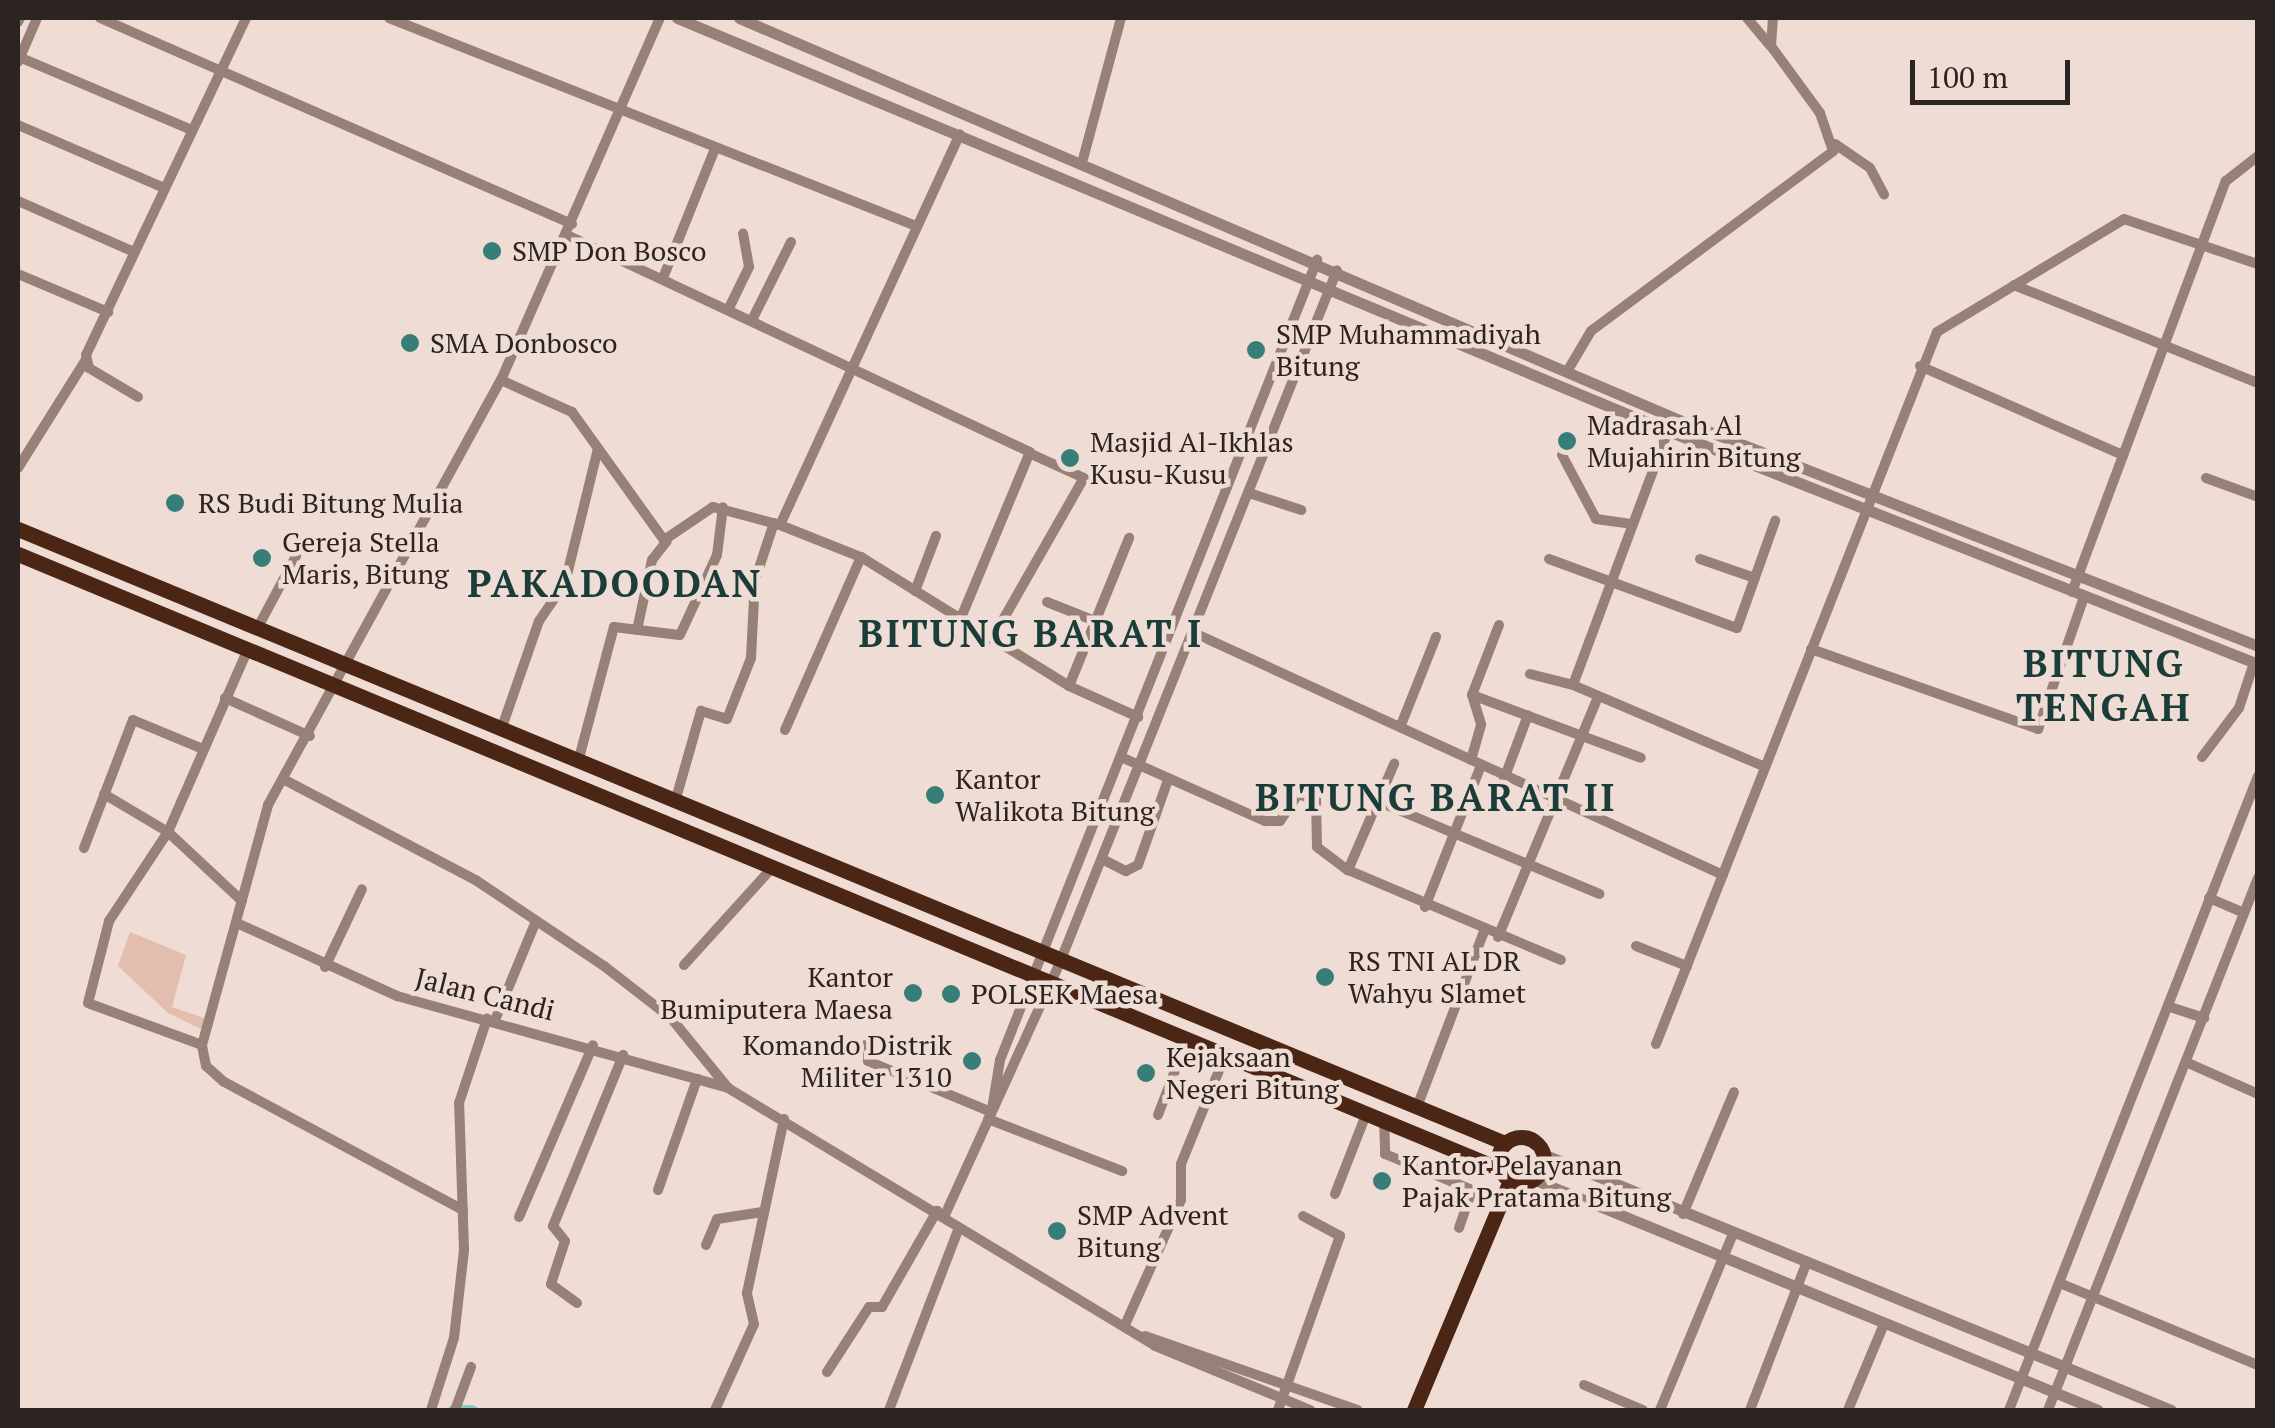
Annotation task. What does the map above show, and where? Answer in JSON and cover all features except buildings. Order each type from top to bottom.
[{"type":"highway","points":[[18,529],[1417,1107],[1505,1142],[1527,1138],[1542,1154],[1533,1179],[1505,1175],[1367,1111],[1033,978],[18,554]]},
{"type":"highway","points":[[64,573],[73,552]]},
{"type":"highway","points":[[1250,1063],[1258,1041]]},
{"type":"highway","points":[[1414,1410],[1505,1175],[1505,1142]]},
{"type":"street","points":[[37,18],[18,60],[192,130]]},
{"type":"street","points":[[100,18],[571,230],[662,278],[854,364],[1084,478],[992,639]]},
{"type":"street","points":[[18,468],[85,361],[246,18]]},
{"type":"street","points":[[388,18],[618,114],[916,226]]},
{"type":"street","points":[[462,1210],[224,1082],[206,1066],[202,1045],[239,924],[242,901],[284,778],[340,687],[501,380],[571,230],[660,18]]},
{"type":"street","points":[[677,18],[1668,431],[2256,664],[2239,708],[2202,756]]},
{"type":"street","points":[[740,18],[1083,159],[1672,417],[2258,646]]},
{"type":"street","points":[[1083,159],[1121,18]]},
{"type":"street","points":[[1748,18],[1834,144],[1870,168],[1884,194]]},
{"type":"street","points":[[1770,46],[1773,18]]},
{"type":"street","points":[[18,125],[164,188]]},
{"type":"street","points":[[675,802],[701,711],[726,718],[752,658],[754,580],[777,524],[960,134]]},
{"type":"street","points":[[1568,370],[1591,331],[1816,168],[1834,144]]},
{"type":"street","points":[[662,278],[714,150]]},
{"type":"street","points":[[1811,648],[2038,729],[2078,595],[2078,576],[2231,171],[2258,156]]},
{"type":"street","points":[[18,201],[134,252]]},
{"type":"street","points":[[1656,1044],[1920,366],[1944,324],[2124,220],[2258,264]]},
{"type":"street","points":[[729,308],[749,267],[743,234]]},
{"type":"street","points":[[753,318],[791,242]]},
{"type":"street","points":[[990,1113],[1011,1034],[1214,532],[1316,260]]},
{"type":"street","points":[[827,1372],[869,1307],[882,1307],[941,1214],[1025,1040],[1102,860],[1337,269]]},
{"type":"street","points":[[18,274],[108,312]]},
{"type":"street","points":[[2014,284],[2164,349],[2258,383]]},
{"type":"street","points":[[85,361],[138,396]]},
{"type":"street","points":[[1920,366],[2124,455]]},
{"type":"street","points":[[501,380],[565,407],[666,541]]},
{"type":"street","points":[[1260,412],[1278,419]]},
{"type":"street","points":[[1573,685],[1672,417]]},
{"type":"street","points":[[501,730],[539,621],[564,583],[598,449]]},
{"type":"street","points":[[960,620],[1031,454]]},
{"type":"street","points":[[1562,456],[1596,519],[1633,524]]},
{"type":"street","points":[[2206,478],[2258,497]]},
{"type":"street","points":[[1249,493],[1300,510]]},
{"type":"street","points":[[578,762],[614,627],[680,636],[717,555],[723,508]]},
{"type":"street","points":[[638,630],[652,560],[666,541],[723,508],[861,557],[1069,686],[1138,717]]},
{"type":"street","points":[[1549,559],[1736,628],[1775,520]]},
{"type":"street","points":[[1214,532],[1230,540]]},
{"type":"street","points":[[915,591],[936,536]]},
{"type":"street","points":[[1069,686],[1129,538]]},
{"type":"street","points":[[258,629],[296,556]]},
{"type":"street","points":[[785,730],[861,557]]},
{"type":"street","points":[[1700,559],[1755,578]]},
{"type":"street","points":[[1046,602],[1095,621]]},
{"type":"street","points":[[1425,907],[1475,764],[1481,724],[1472,695],[1499,625]]},
{"type":"street","points":[[1192,632],[1402,725],[1504,779],[1722,874]]},
{"type":"street","points":[[1402,725],[1436,637]]},
{"type":"street","points":[[202,1045],[88,1003],[109,921],[168,832],[248,649]]},
{"type":"street","points":[[1530,674],[1573,685],[1765,766]]},
{"type":"street","points":[[1472,695],[1641,758]]},
{"type":"street","points":[[225,698],[310,736]]},
{"type":"street","points":[[1498,937],[1596,702]]},
{"type":"street","points":[[1504,779],[1528,715]]},
{"type":"street","points":[[84,848],[134,720],[204,749]]},
{"type":"street","points":[[1121,758],[1265,822],[1280,821],[1298,794],[1316,800],[1317,847],[1348,870],[1484,932],[1562,960]]},
{"type":"street","points":[[1348,870],[1394,764]]},
{"type":"street","points":[[2009,1410],[2062,1284],[2258,776]]},
{"type":"street","points":[[284,778],[536,921],[665,1013],[728,1088],[1145,1336],[1280,1405],[1310,1410]]},
{"type":"street","points":[[1102,860],[1134,869],[1168,780]]},
{"type":"street","points":[[104,794],[168,832],[242,901]]},
{"type":"street","points":[[1389,806],[1600,894]]},
{"type":"street","points":[[684,965],[772,870]]},
{"type":"street","points":[[2048,1410],[2258,878]]},
{"type":"street","points":[[324,968],[362,888]]},
{"type":"street","points":[[2209,898],[2244,913]]},
{"type":"street","points":[[431,1410],[454,1338],[462,1210],[459,1103],[536,921]]},
{"type":"street","name":"Jalan Candi","points":[[239,924],[324,968],[728,1088]]},
{"type":"street","points":[[1417,1107],[1484,932]]},
{"type":"street","points":[[1636,946],[1686,966]]},
{"type":"street","points":[[2170,1006],[2204,1018]]},
{"type":"street","points":[[1011,1034],[1025,1040]]},
{"type":"street","points":[[1158,1114],[1188,1039]]},
{"type":"street","points":[[868,1042],[868,1060],[990,1113],[1061,1155],[1122,1171]]},
{"type":"street","points":[[518,1217],[593,1045]]},
{"type":"street","points":[[1125,1324],[1181,1200],[1181,1164],[1226,1053]]},
{"type":"street","points":[[577,1303],[551,1284],[565,1241],[553,1226],[623,1055]]},
{"type":"street","points":[[2188,1063],[2258,1094]]},
{"type":"street","points":[[658,1190],[698,1080]]},
{"type":"street","points":[[1683,1214],[1734,1092]]},
{"type":"street","points":[[1335,1194],[1367,1111]]},
{"type":"street","points":[[715,1410],[754,1324],[756,1304],[746,1293],[784,1119]]},
{"type":"street","points":[[1384,1119],[1385,1154],[1472,1190],[1459,1228]]},
{"type":"street","points":[[1542,1154],[2171,1410]]},
{"type":"street","points":[[1533,1179],[2098,1410]]},
{"type":"street","points":[[706,1245],[717,1219],[762,1212]]},
{"type":"street","points":[[1280,1405],[1340,1236],[1303,1216]]},
{"type":"street","points":[[889,1410],[959,1228]]},
{"type":"street","points":[[1660,1410],[1733,1234]]},
{"type":"street","points":[[1750,1410],[1806,1264]]},
{"type":"street","points":[[2062,1284],[2258,1365]]},
{"type":"street","points":[[1848,1410],[1884,1324]]},
{"type":"street","points":[[1145,1336],[1358,1410]]},
{"type":"street","points":[[456,1407],[471,1367]]},
{"type":"street","points":[[1584,1385],[1643,1410]]},
{"type":"shaded area","points":[[130,932],[186,955],[172,1007],[207,1019],[203,1030],[168,1013],[118,966]]},
{"type":"waterway","points":[[453,1410],[472,1410]]},
{"type":"place","name":"SMP Don Bosco","points":[[492,251]]},
{"type":"place","name":"SMA Donbosco","points":[[410,343]]},
{"type":"place","name":"SMP Muhammadiyah Bitung","points":[[1256,350]]},
{"type":"place","name":"Madrasah Al Mujahirin Bitung","points":[[1567,441]]},
{"type":"place","name":"Masjid Al-Ikhlas Kusu-Kusu","points":[[1070,458]]},
{"type":"place","name":"RS Budi Bitung Mulia","points":[[175,503]]},
{"type":"place","name":"Gereja Stella Maris, Bitung","points":[[262,558]]},
{"type":"place","name":"Kantor Walikota Bitung","points":[[935,795]]},
{"type":"place","name":"RS TNI AL DR Wahyu Slamet","points":[[1325,977]]},
{"type":"place","name":"Kantor Bumiputera Maesa","points":[[913,993]]},
{"type":"place","name":"POLSEK Maesa","points":[[951,994]]},
{"type":"place","name":"Komando Distrik Militer 1310","points":[[972,1061]]},
{"type":"place","name":"Kejaksaan Negeri Bitung","points":[[1146,1073]]},
{"type":"place","name":"Kantor Pelayanan Pajak Pratama Bitung","points":[[1382,1181]]},
{"type":"place","name":"SMP Advent Bitung","points":[[1057,1231]]},
{"type":"district","name":"PAKADOODAN","points":[[615,584]]},
{"type":"district","name":"BITUNG BARAT I","points":[[1031,634]]},
{"type":"district","name":"BITUNG TENGAH","points":[[2104,686]]},
{"type":"district","name":"BITUNG BARAT II","points":[[1436,798]]}]
